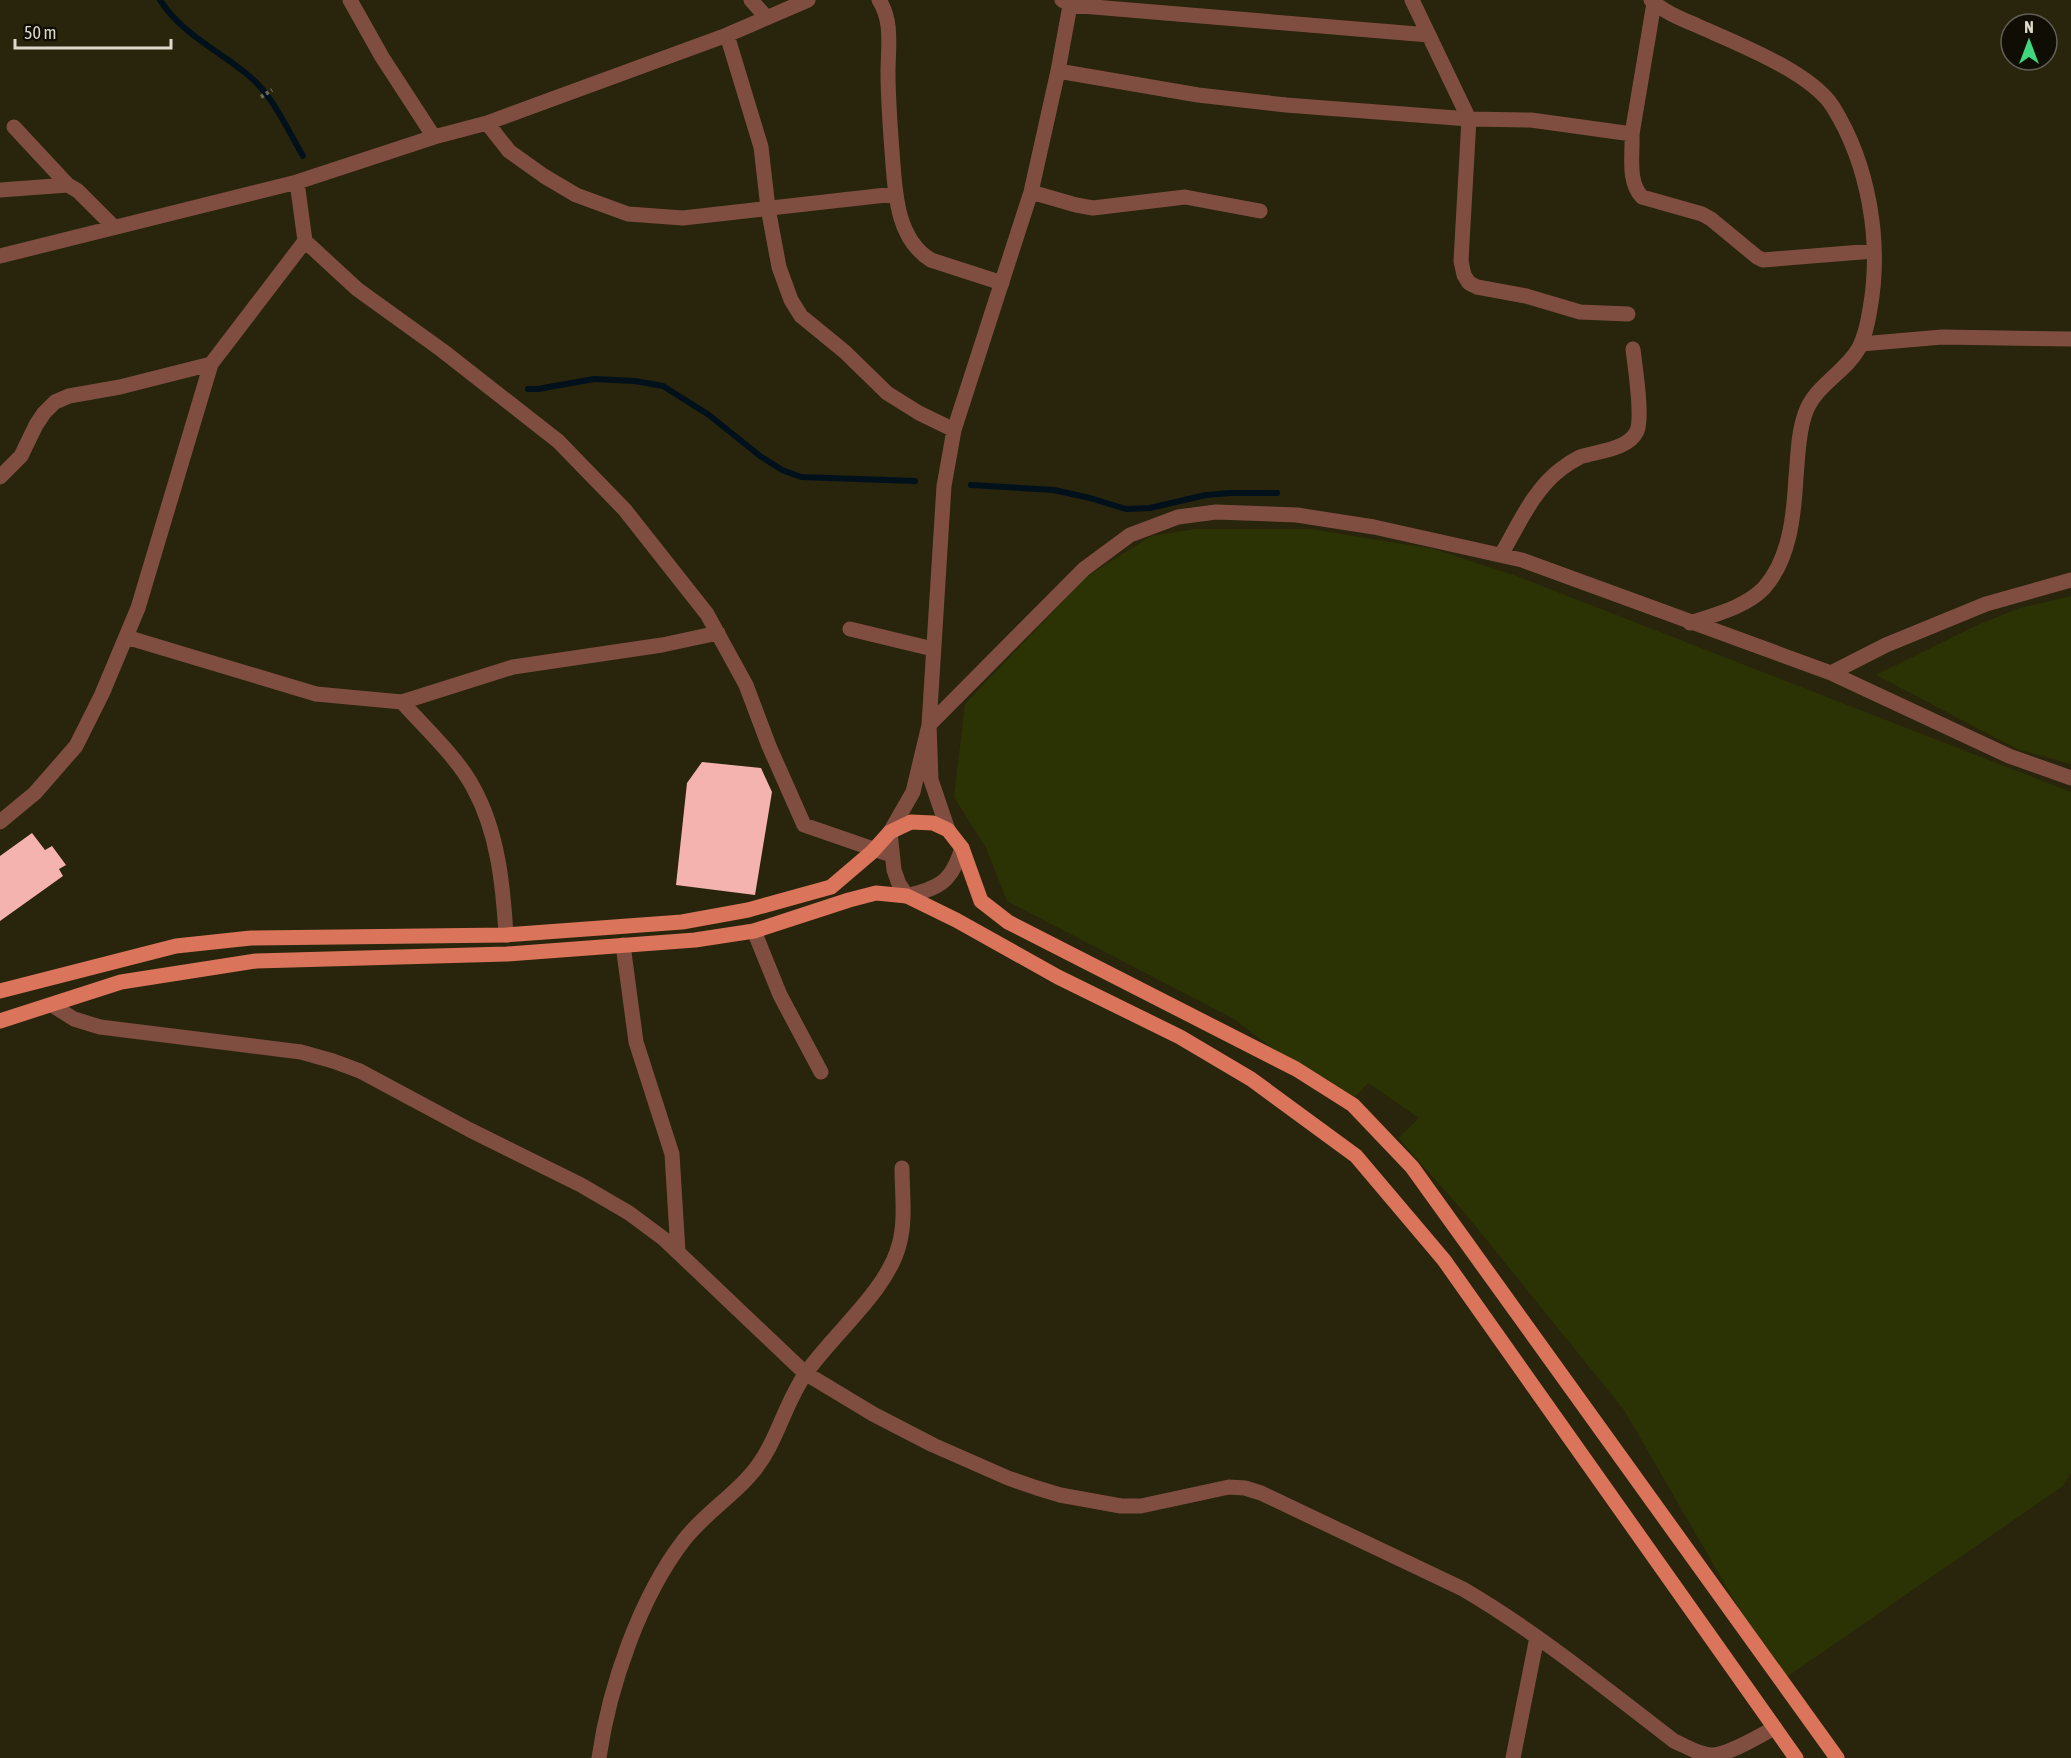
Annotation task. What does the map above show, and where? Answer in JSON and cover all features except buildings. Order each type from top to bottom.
[{"type":"main road","points":[[0,991],[176,946],[250,938],[506,935],[682,922],[748,909],[831,887],[890,832],[911,822],[933,823],[948,830],[962,848],[981,901],[1008,922],[1296,1069],[1353,1105],[1412,1167],[1837,1758]]},
{"type":"main road","points":[[0,1021],[121,982],[256,961],[507,954],[695,940],[754,931],[876,893],[907,896],[956,920],[1058,977],[1180,1037],[1251,1079],[1356,1156],[1444,1260],[1796,1758]]},
{"type":"street","points":[[350,0],[382,57],[434,137]]},
{"type":"street","points":[[751,0],[767,18]]},
{"type":"street","points":[[0,256],[297,182],[434,137],[487,123],[727,35],[808,0]]},
{"type":"street","points":[[879,0],[885,9],[888,25],[888,106],[895,194],[901,219],[923,256],[1002,283]]},
{"type":"street","points":[[1412,0],[1469,119],[1461,261],[1464,275],[1469,283],[1477,287],[1526,296],[1580,312],[1628,314]]},
{"type":"street","points":[[948,830],[931,780],[929,725],[944,486],[954,430],[1031,192],[1058,71],[1068,2],[1429,35]]},
{"type":"street","points":[[1690,623],[1746,601],[1763,589],[1774,573],[1787,544],[1793,517],[1799,439],[1805,414],[1812,399],[1855,354],[1861,344],[1868,323],[1874,290],[1874,251],[1868,192],[1844,126],[1832,105],[1795,74],[1758,53],[1678,17],[1652,2],[1632,134],[1633,176],[1635,187],[1642,197],[1702,214],[1763,260],[1874,251]]},
{"type":"street","points":[[727,35],[761,147],[768,208],[784,284],[801,316],[844,352],[887,393],[919,413],[954,430]]},
{"type":"street","points":[[1058,71],[1198,95],[1286,105],[1469,119],[1531,120],[1632,134]]},
{"type":"street","points":[[487,123],[509,151],[544,176],[576,195],[628,214],[683,218],[895,194]]},
{"type":"street","points":[[14,127],[68,185],[78,191],[114,227]]},
{"type":"street","points":[[297,182],[305,242],[357,290],[443,351],[558,441],[626,510],[707,614],[718,633],[746,684],[804,825],[891,855]]},
{"type":"street","points":[[0,190],[68,185]]},
{"type":"street","points":[[1031,192],[1076,206],[1094,208],[1185,197],[1260,211]]},
{"type":"street","points":[[0,822],[35,793],[76,746],[102,694],[138,608],[211,364],[305,242]]},
{"type":"street","points":[[1861,344],[1942,337],[2071,339]]},
{"type":"street","points":[[1501,555],[1545,483],[1578,458],[1607,451],[1636,434],[1638,404],[1633,349]]},
{"type":"street","points":[[0,477],[21,456],[36,425],[55,402],[69,396],[120,387],[211,364]]},
{"type":"street","points":[[962,848],[956,868],[948,877],[934,888],[907,896],[899,884],[891,855],[890,832],[913,792],[929,725],[1084,569],[1130,535],[1178,517],[1216,512],[1298,515],[1374,527],[1522,560],[1832,673],[2008,756],[2071,778]]},
{"type":"street","points":[[1832,673],[1886,645],[1986,604],[2071,580]]},
{"type":"street","points":[[850,629],[933,649]]},
{"type":"street","points":[[126,637],[316,694],[402,702],[513,667],[662,645],[718,633]]},
{"type":"street","points":[[402,702],[473,785],[497,853],[503,887],[506,935]]},
{"type":"street","points":[[754,931],[780,995],[821,1072]]},
{"type":"street","points":[[623,945],[636,1042],[672,1154],[678,1252]]},
{"type":"street","points":[[52,1005],[74,1019],[100,1027],[302,1052],[360,1071],[580,1185],[629,1213],[664,1239],[805,1373],[873,1414],[1008,1478],[1060,1495],[1121,1506],[1141,1506],[1229,1487],[1245,1488],[1261,1493],[1463,1589],[1537,1637],[1674,1741],[1713,1755],[1729,1750],[1775,1728]]},
{"type":"street","points":[[599,1758],[613,1690],[647,1601],[661,1574],[684,1539],[708,1513],[752,1473],[771,1443],[805,1373],[876,1289],[892,1264],[899,1246],[902,1228],[902,1168]]},
{"type":"street","points":[[1513,1758],[1537,1637]]},
{"type":"path","points":[[261,97],[272,90]]},
{"type":"green space","points":[[1196,529],[1311,529],[1434,549],[1516,576],[2071,792],[2071,1473],[2063,1486],[1781,1681],[1624,1410],[1464,1212],[1398,1138],[1419,1118],[1368,1083],[1347,1105],[1234,1019],[1007,901],[986,848],[954,797],[965,704],[1086,577],[1151,536]]},
{"type":"green space","points":[[2071,596],[2071,764],[2017,749],[1876,675],[1977,625],[2020,608]]},
{"type":"waterway","points":[[160,0],[179,23],[257,83],[279,113],[303,156]]},
{"type":"waterway","points":[[528,389],[594,379],[635,381],[663,386],[709,415],[760,456],[782,470],[801,477],[915,481]]},
{"type":"waterway","points":[[971,485],[1054,490],[1126,509],[1150,508],[1206,495],[1277,493]]}]
